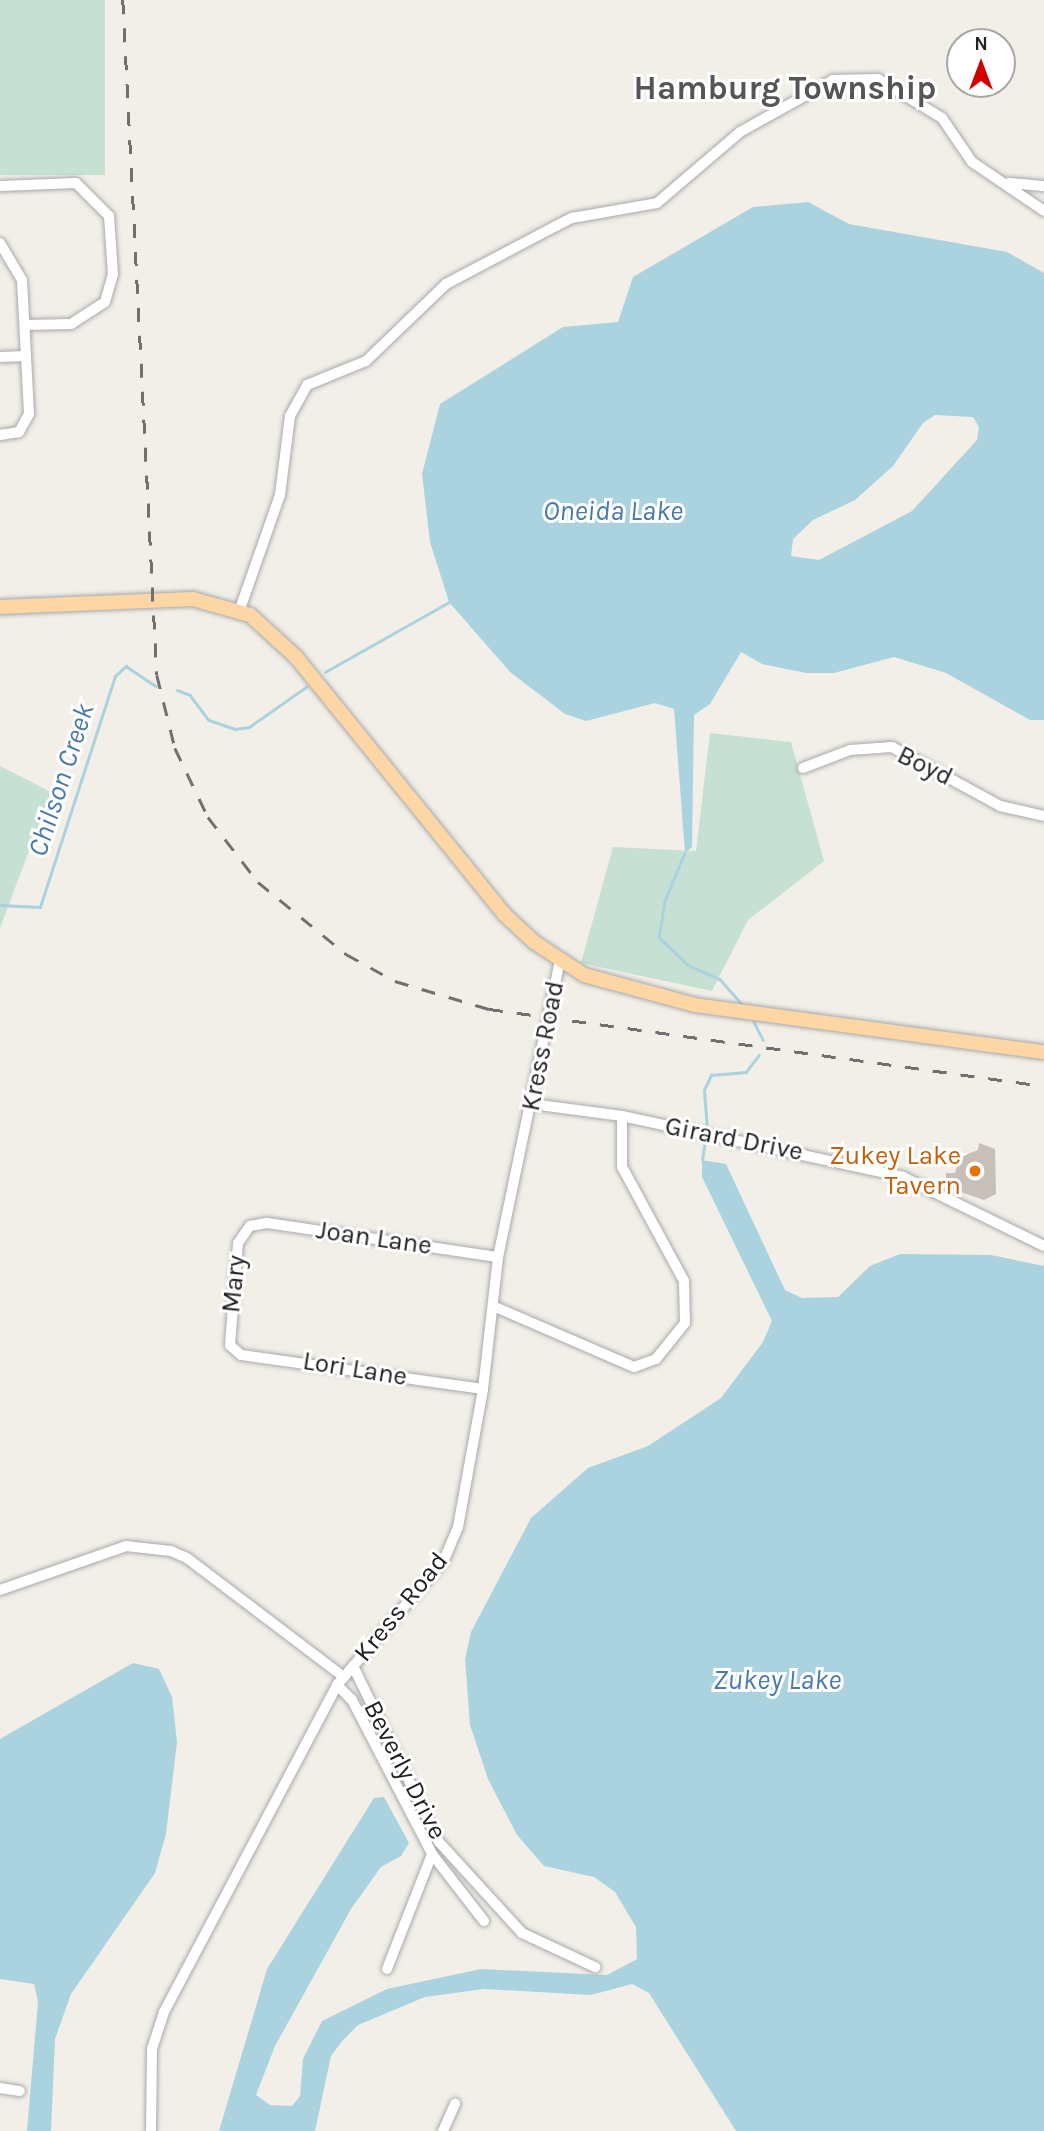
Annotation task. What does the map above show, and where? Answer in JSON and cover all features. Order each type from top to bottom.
[{"type":"main road","points":[[0,607],[192,599],[240,609],[283,642],[504,914],[560,960],[610,985],[670,1001],[1044,1052]]},
{"type":"street","points":[[240,609],[280,495],[290,416],[304,387],[366,361],[446,284],[572,218],[657,203],[740,132],[849,76],[878,79],[942,118],[972,162],[1008,183],[1044,211]]},
{"type":"street","points":[[1008,183],[1044,186]]},
{"type":"street","points":[[0,186],[76,184],[108,216],[113,274],[105,302],[71,324],[25,325]]},
{"type":"street","points":[[0,243],[20,272],[25,325],[27,422],[14,435],[0,435]]},
{"type":"street","points":[[0,357],[26,356]]},
{"type":"street","name":"Boyd","points":[[803,768],[850,750],[892,747],[1000,806],[1044,816]]},
{"type":"street","name":"Kress Road","points":[[151,2131],[152,2049],[164,2012],[340,1681],[444,1560],[461,1516],[484,1389],[498,1256],[532,1104],[560,960]]},
{"type":"street","name":"Girard Drive","points":[[532,1104],[622,1116],[903,1177],[1044,1246]]},
{"type":"street","points":[[493,1306],[634,1367],[656,1359],[685,1324],[684,1282],[622,1167],[622,1116]]},
{"type":"street","name":"Joan Lane","points":[[250,1226],[267,1223],[498,1256]]},
{"type":"street","name":"Mary","points":[[230,1345],[238,1243],[250,1226]]},
{"type":"street","name":"Lori Lane","points":[[230,1345],[241,1355],[484,1389]]},
{"type":"street","points":[[0,1590],[126,1546],[170,1551],[187,1558],[340,1681],[358,1710],[432,1854],[484,1921]]},
{"type":"street","name":"Beverly Drive","points":[[354,1666],[439,1842],[522,1933],[595,1967]]},
{"type":"street","points":[[387,1969],[432,1854]]},
{"type":"street","points":[[0,2088],[20,2091]]},
{"type":"street","points":[[443,2131],[455,2104]]},
{"type":"green space","points":[[0,0],[105,0],[105,175],[0,175]]},
{"type":"green space","points":[[710,733],[791,742],[824,861],[748,920],[712,991],[581,963],[613,847],[696,851]]},
{"type":"green space","points":[[0,766],[51,792],[0,928]]},
{"type":"water","name":"Oneida Lake","points":[[808,202],[849,224],[1007,252],[1044,273],[1044,720],[1030,720],[946,673],[894,657],[834,673],[806,673],[762,664],[741,652],[710,704],[694,715],[692,847],[685,853],[674,709],[655,703],[586,721],[565,714],[510,672],[449,602],[430,542],[422,474],[440,404],[563,327],[618,322],[633,277],[753,207]],"holes":[[[935,415],[973,417],[979,427],[977,440],[912,511],[819,560],[791,556],[793,539],[813,520],[855,500],[893,466],[923,423]]]},
{"type":"water","name":"Zukey Lake","points":[[702,1160],[726,1164],[785,1290],[802,1298],[838,1297],[870,1266],[900,1254],[991,1255],[1044,1266],[1044,2131],[736,2131],[649,1993],[632,1984],[591,1995],[484,1989],[425,1997],[358,2025],[342,2041],[331,2056],[315,2131],[219,2131],[267,1969],[374,1798],[384,1797],[409,1843],[401,1856],[381,1867],[351,1909],[275,2046],[256,2095],[270,2105],[292,2106],[300,2096],[303,2059],[322,2021],[387,1989],[481,1969],[607,1975],[637,1959],[636,1927],[615,1892],[594,1877],[544,1866],[517,1835],[488,1779],[470,1725],[465,1659],[471,1632],[531,1518],[588,1468],[648,1446],[721,1398],[763,1342],[772,1321],[702,1177]]},
{"type":"water","points":[[133,1663],[159,1669],[172,1697],[177,1742],[166,1834],[155,1873],[71,1994],[55,2039],[51,2131],[27,2131],[38,2002],[34,1984],[0,1979],[0,1739]]},
{"type":"building","name":"Zukey Lake Tavern","points":[[979,1143],[995,1149],[996,1194],[984,1200],[946,1187],[946,1173],[955,1173],[960,1157],[978,1150]]},
{"type":"waterway","name":"Chilson Creek","points":[[325,672],[449,602]]},
{"type":"waterway","name":"Chilson Creek","points":[[0,905],[40,907],[115,676],[126,666],[156,686]]},
{"type":"waterway","name":"Chilson Creek","points":[[177,690],[190,695],[209,720],[235,729],[249,727],[306,687]]},
{"type":"waterway","points":[[685,853],[665,901],[659,937],[688,965],[720,979],[743,1005]]},
{"type":"waterway","points":[[754,1022],[763,1040]]},
{"type":"waterway","points":[[707,1130],[704,1090],[711,1075],[746,1072],[759,1055]]},
{"type":"waterway","points":[[702,1160],[705,1142]]},
{"type":"railway","points":[[123,0],[157,675],[175,748],[208,817],[258,882],[346,954],[395,981],[489,1009],[1044,1086]]},
{"type":"place","name":"Zukey Lake Tavern","points":[[975,1171]]},
{"type":"district","name":"Hamburg Township","points":[[785,89]]}]
